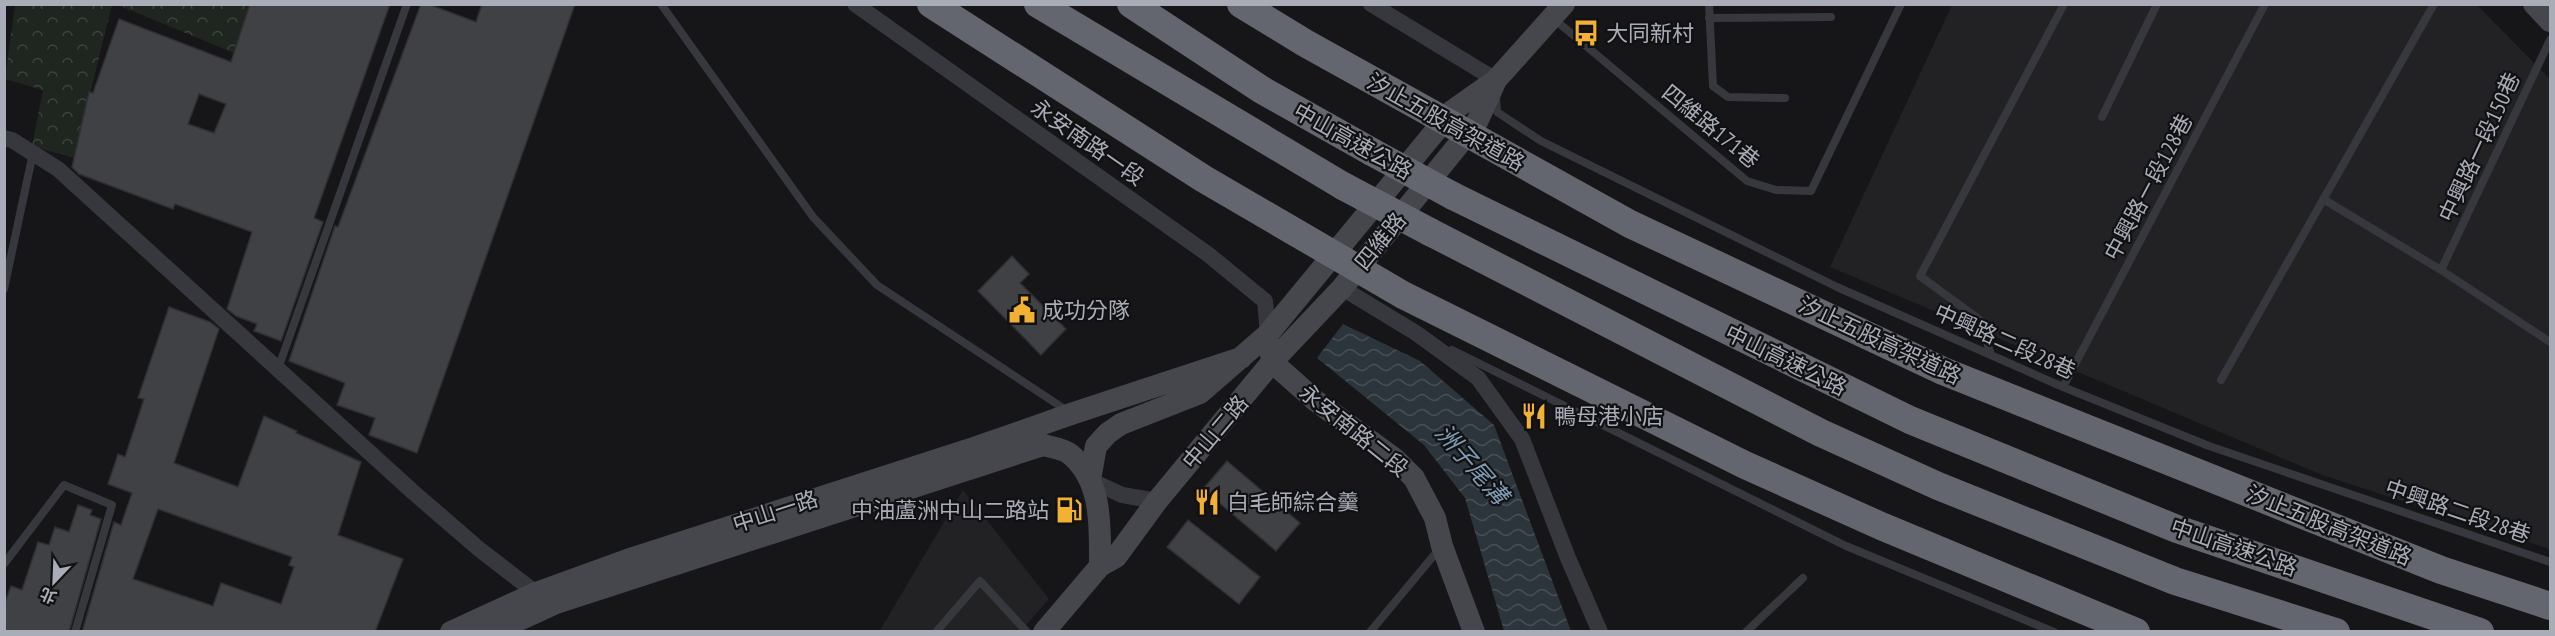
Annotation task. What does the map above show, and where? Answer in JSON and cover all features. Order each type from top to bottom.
[{"type":"highway","points":[[931,4],[1204,179],[1403,295],[1745,465],[1881,526],[2136,632]]},
{"type":"highway","name":"中山高速公路","points":[[1038,4],[1343,186],[1821,433],[1938,486],[2175,581],[2336,632]]},
{"type":"highway","name":"中山高速公路","points":[[1131,4],[1262,90],[1453,196],[1910,420],[2177,529],[2480,632]]},
{"type":"highway","name":"汐止五股高架道路","points":[[1241,4],[1305,43],[1630,224],[1943,371],[2441,570],[2550,606]]},
{"type":"street","name":"永安南路一段","points":[[855,4],[1209,255],[1265,301],[1268,334]]},
{"type":"street","points":[[1371,4],[1496,80]]},
{"type":"street","points":[[2534,4],[2550,21]]},
{"type":"street","name":"四維路","points":[[1268,334],[1452,111],[1496,80],[1558,11]]},
{"type":"street","name":"四維路","points":[[1272,362],[1342,288],[1477,122],[1496,80]]},
{"type":"street","points":[[4,138],[12,140],[58,169],[413,492],[479,549],[536,593]]},
{"type":"street","points":[[1342,288],[1416,333],[1478,378],[1522,439],[1568,558],[1600,632]]},
{"type":"street","points":[[1268,334],[1272,362]]},
{"type":"street","name":"中山一路","points":[[1090,480],[1096,446],[1108,433],[1121,424],[1200,393],[1268,334]]},
{"type":"street","name":"中山一路","points":[[451,632],[536,593],[627,560],[977,447],[1241,358]]},
{"type":"street","name":"中山二路","points":[[1044,632],[1100,566],[1116,557],[1158,501],[1272,362]]},
{"type":"street","name":"永安南路二段","points":[[1272,362],[1316,401],[1395,459],[1414,478],[1435,518],[1442,546],[1474,632]]},
{"type":"street","name":"中山一路","points":[[493,632],[556,603],[1043,445],[1070,454],[1090,480],[1100,517],[1100,566]]},
{"type":"street","points":[[1090,480],[1122,495],[1158,501]]},
{"type":"lane","points":[[278,369],[407,4]]},
{"type":"lane","points":[[662,4],[813,218],[877,285],[1071,414]]},
{"type":"lane","points":[[1709,4],[1713,86],[1728,98],[1785,98]]},
{"type":"lane","name":"四維路171巷","points":[[1558,11],[1747,182],[1776,190],[1811,191],[1901,4]]},
{"type":"lane","points":[[1991,355],[1980,320],[1920,276],[2064,4]]},
{"type":"lane","points":[[2102,117],[2157,4]]},
{"type":"lane","name":"中興路ㄧ段128巷","points":[[2063,387],[2265,4]]},
{"type":"lane","points":[[2221,380],[2434,4]]},
{"type":"lane","points":[[1709,18],[1830,17]]},
{"type":"lane","name":"中興路一段150巷","points":[[2441,270],[2550,40]]},
{"type":"lane","name":"中興路二段28巷","points":[[1496,80],[1497,112],[1541,141],[1837,287],[2063,387],[2209,446],[2550,562]]},
{"type":"lane","points":[[4,289],[33,153]]},
{"type":"lane","points":[[2323,199],[2441,270],[2550,342]]},
{"type":"lane","points":[[1416,333],[1846,546],[2054,632]]},
{"type":"lane","points":[[4,564],[64,484],[112,505],[75,632]]},
{"type":"lane","points":[[1370,632],[1442,546]]},
{"type":"lane","points":[[1746,632],[1803,578]]},
{"type":"lane","points":[[936,632],[980,581],[1027,632]]},
{"type":"shaded area","points":[[1952,5],[2477,5],[2550,79],[2550,549],[2322,475],[1830,267]]},
{"type":"shaded area","points":[[963,490],[1049,599],[1021,631],[879,632]]},
{"type":"green space","points":[[15,5],[112,5],[74,158],[32,146],[43,90],[5,79]]},
{"type":"green space","points":[[118,5],[250,5],[234,53]]},
{"type":"water","name":"洲子尾溝","points":[[1343,324],[1420,361],[1494,425],[1571,631],[1504,631],[1465,498],[1424,445],[1317,358]]},
{"type":"building","points":[[250,4],[390,4],[314,218],[323,222],[281,341],[254,331],[257,324],[236,316],[227,309],[252,232],[175,204],[173,209],[79,174],[72,167],[89,92],[93,93],[119,19],[231,62]],"holes":[[[199,94],[226,104],[214,133],[188,124]]]},
{"type":"building","points":[[421,4],[428,4],[476,22],[482,4],[575,4],[417,453],[369,435],[375,418],[337,405],[345,383],[289,361],[335,226],[338,227]]},
{"type":"building","name":"成功分隊","points":[[1012,256],[1029,274],[1020,283],[1066,329],[1041,355],[978,291]]},
{"type":"building","points":[[169,307],[210,322],[219,329],[174,463],[238,487],[264,416],[361,462],[338,535],[403,559],[375,632],[82,632],[114,522],[121,525],[132,493],[108,484],[118,454],[125,457],[144,399],[138,398]],"holes":[[[158,509],[292,557],[289,565],[294,567],[281,604],[221,583],[213,606],[133,579]]]},
{"type":"building","points":[[1227,461],[1300,523],[1276,551],[1203,489]]},
{"type":"building","points":[[78,505],[92,510],[90,515],[101,519],[69,632],[4,632],[4,605],[11,586],[22,590],[38,542],[49,545],[55,527],[69,532]]},
{"type":"building","points":[[1188,520],[1260,577],[1239,604],[1167,547]]},
{"type":"place","name":"大同新村","points":[[1586,33]]},
{"type":"place","name":"成功分隊","points":[[1022,310]]},
{"type":"place","name":"鴨母港小店","points":[[1534,416]]},
{"type":"place","name":"白毛師綜合羹","points":[[1207,502]]},
{"type":"place","name":"中油蘆洲中山二路站","points":[[1069,510]]}]
